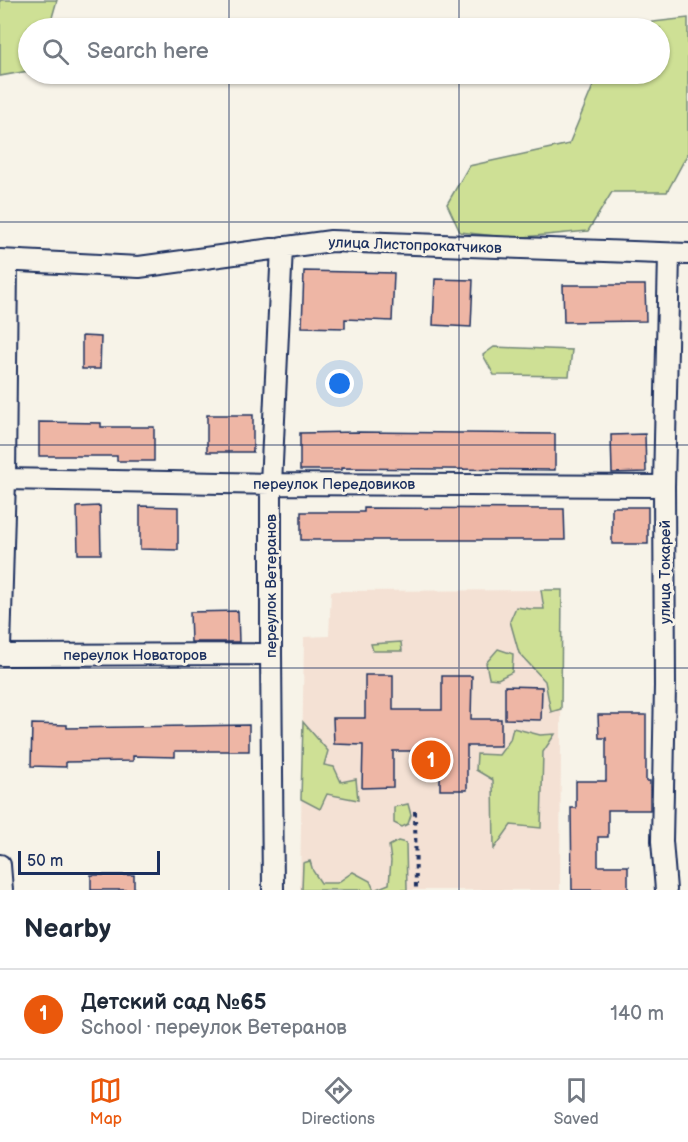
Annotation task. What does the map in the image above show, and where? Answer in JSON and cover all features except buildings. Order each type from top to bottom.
[{"type":"street","name":"улица Листопрокатчиков","points":[[4,261],[139,267],[331,241],[678,254]]},
{"type":"street","name":"переулок Ветеранов","points":[[273,890],[271,484],[282,247]]},
{"type":"street","name":"улица Токарей","points":[[666,890],[662,841],[665,686],[664,486],[678,254]]},
{"type":"street","points":[[0,648],[5,479],[4,261]]},
{"type":"street","name":"переулок Передовиков","points":[[5,479],[271,484],[664,486]]},
{"type":"street","name":"переулок Новаторов","points":[[0,655],[271,654]]},
{"type":"street","points":[[0,865],[2,890]]},
{"type":"path","points":[[415,811],[416,890]]},
{"type":"shaded area","points":[[562,590],[560,890],[300,890],[304,637],[329,636],[331,591]]},
{"type":"green space","points":[[0,0],[57,0],[52,18],[18,18],[18,73],[0,76]]},
{"type":"green space","points":[[688,18],[688,153],[667,192],[612,192],[588,231],[513,238],[460,232],[447,204],[469,166],[569,144],[594,84],[670,84],[670,20]]},
{"type":"green space","points":[[494,347],[572,350],[569,376],[494,375],[483,355]]},
{"type":"green space","points":[[541,590],[562,590],[561,709],[551,712],[545,681],[519,653],[510,621],[516,607],[544,609]]},
{"type":"green space","points":[[401,642],[402,651],[373,651],[371,644]]},
{"type":"green space","points":[[498,649],[513,654],[512,672],[498,679],[489,678],[486,663]]},
{"type":"green space","points":[[303,722],[328,751],[324,765],[334,767],[341,782],[356,779],[358,800],[327,794],[320,809],[301,799]]},
{"type":"green space","points":[[513,728],[540,735],[555,734],[543,752],[541,828],[511,825],[494,849],[493,780],[476,770],[477,754],[499,755],[510,740]]},
{"type":"green space","points":[[408,804],[411,815],[408,824],[402,827],[394,823],[394,807]]},
{"type":"green space","points":[[398,841],[406,843],[407,890],[374,890],[389,884],[391,861],[389,846]]},
{"type":"green space","points":[[310,861],[321,883],[337,883],[353,872],[370,881],[374,890],[302,890],[303,863]]},
{"type":"place","name":"Детский сад №65","points":[[431,760]]}]
